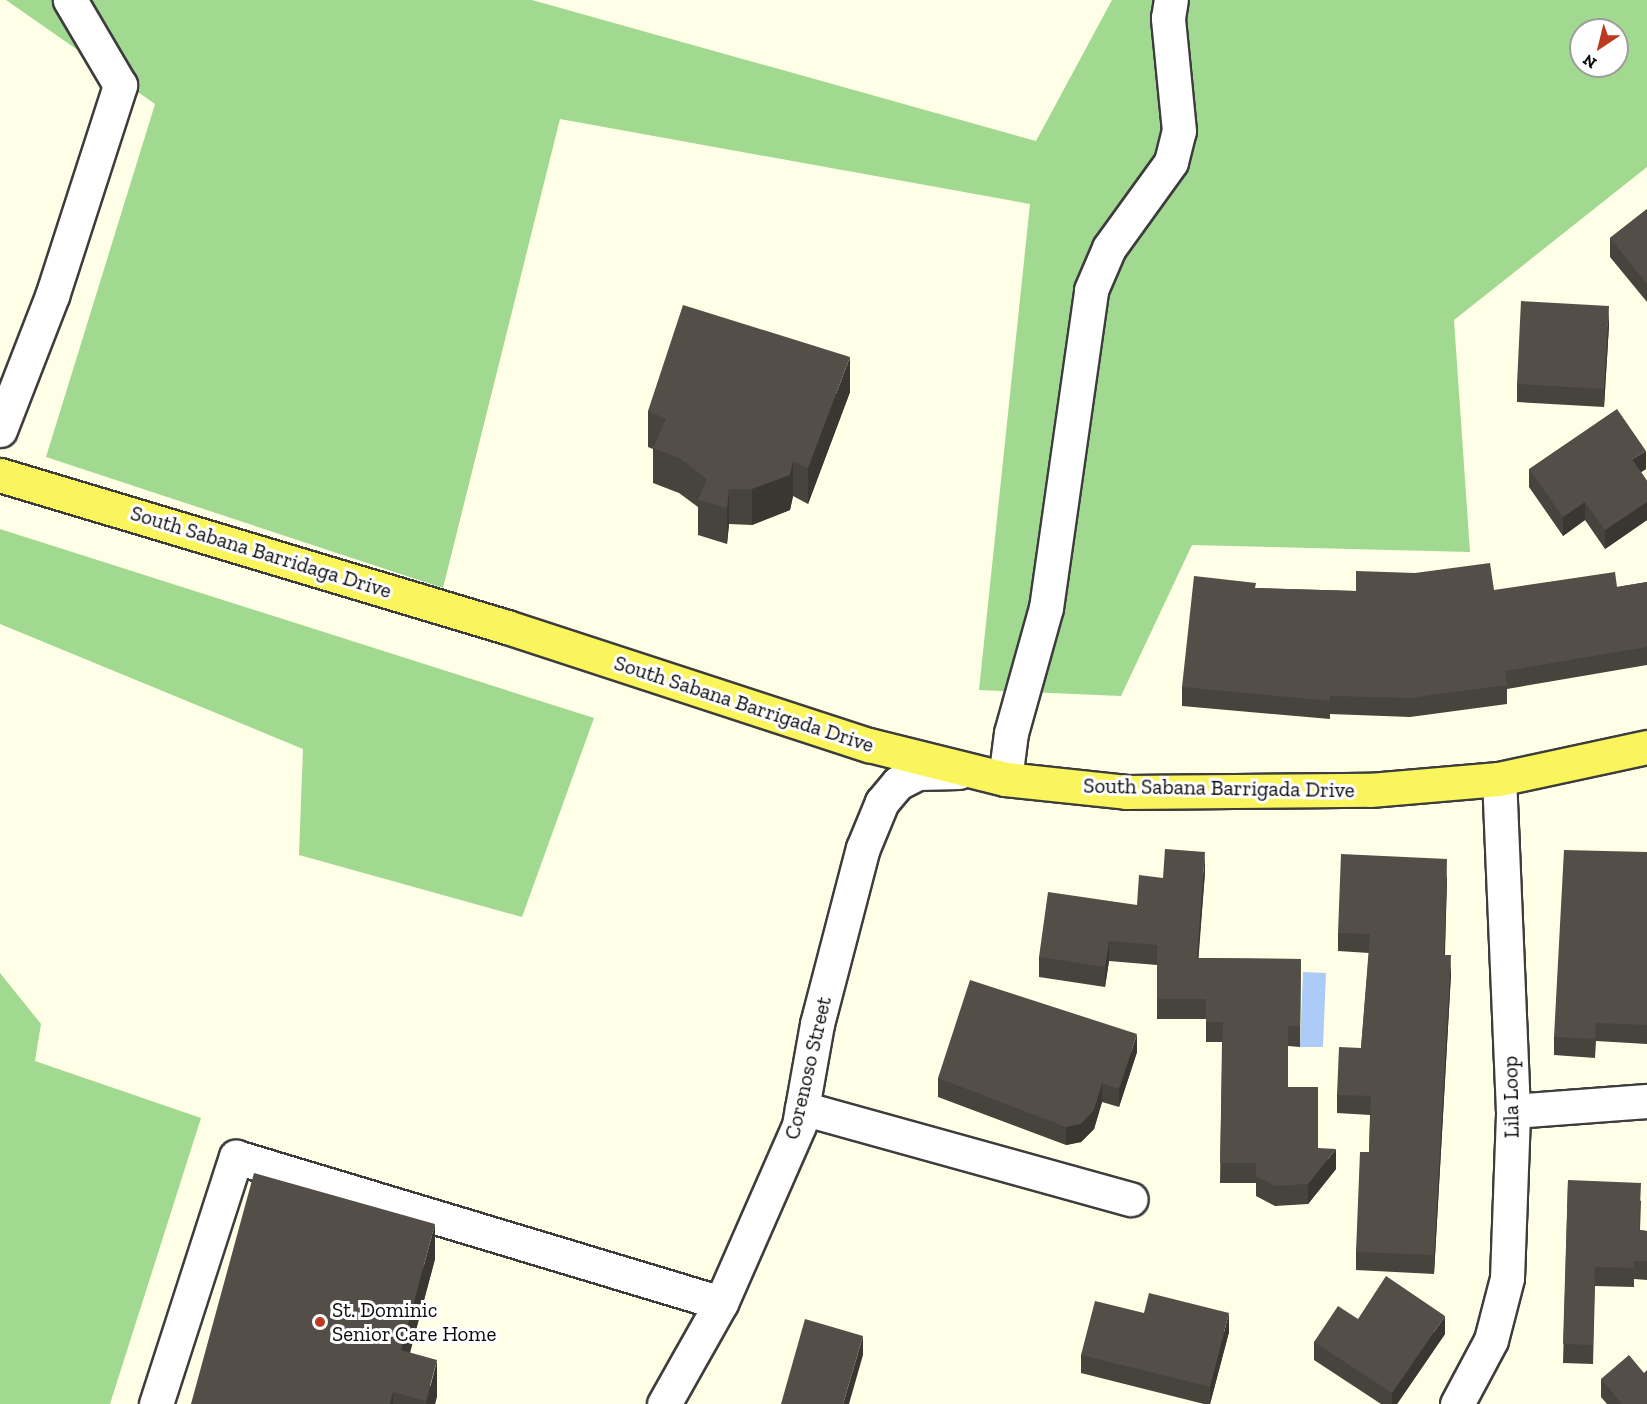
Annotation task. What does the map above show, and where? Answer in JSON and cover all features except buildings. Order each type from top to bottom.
[{"type":"main road","name":"South Sabana Barridaga Drive","points":[[0,475],[522,631]]},
{"type":"main road","name":"South Sabana Barrigada Drive","points":[[522,631],[961,772],[1126,792],[1370,790],[1499,779],[1647,747]]},
{"type":"street","points":[[0,430],[52,296],[120,85],[70,0]]},
{"type":"street","points":[[1005,779],[1011,733],[1046,608],[1090,290],[1109,248],[1171,162],[1179,131],[1168,18],[1171,0]]},
{"type":"street","name":"Corenoso Street","points":[[664,1404],[721,1303],[802,1108],[863,848],[882,802],[898,783],[918,773],[961,772]]},
{"type":"street","name":"Lila Loop","points":[[1457,1404],[1501,1313],[1513,1111],[1499,779]]},
{"type":"street","points":[[1513,1111],[1647,1101]]},
{"type":"street","points":[[802,1108],[1131,1199]]},
{"type":"street","points":[[156,1404],[236,1157],[721,1303]]},
{"type":"green space","points":[[6,0],[532,0],[1036,141],[1112,0],[1647,0],[1647,167],[1454,320],[1470,552],[1192,545],[1121,696],[979,690],[1030,204],[560,119],[443,588],[46,457],[155,104]]},
{"type":"green space","points":[[0,529],[594,718],[522,917],[299,855],[303,749],[0,624]]},
{"type":"green space","points":[[0,973],[41,1024],[35,1061],[201,1118],[110,1404],[0,1404]]},
{"type":"water","points":[[1303,972],[1326,973],[1323,1047],[1300,1047]]},
{"type":"place","name":"St. Dominic Senior Care Home","points":[[320,1322]]}]
